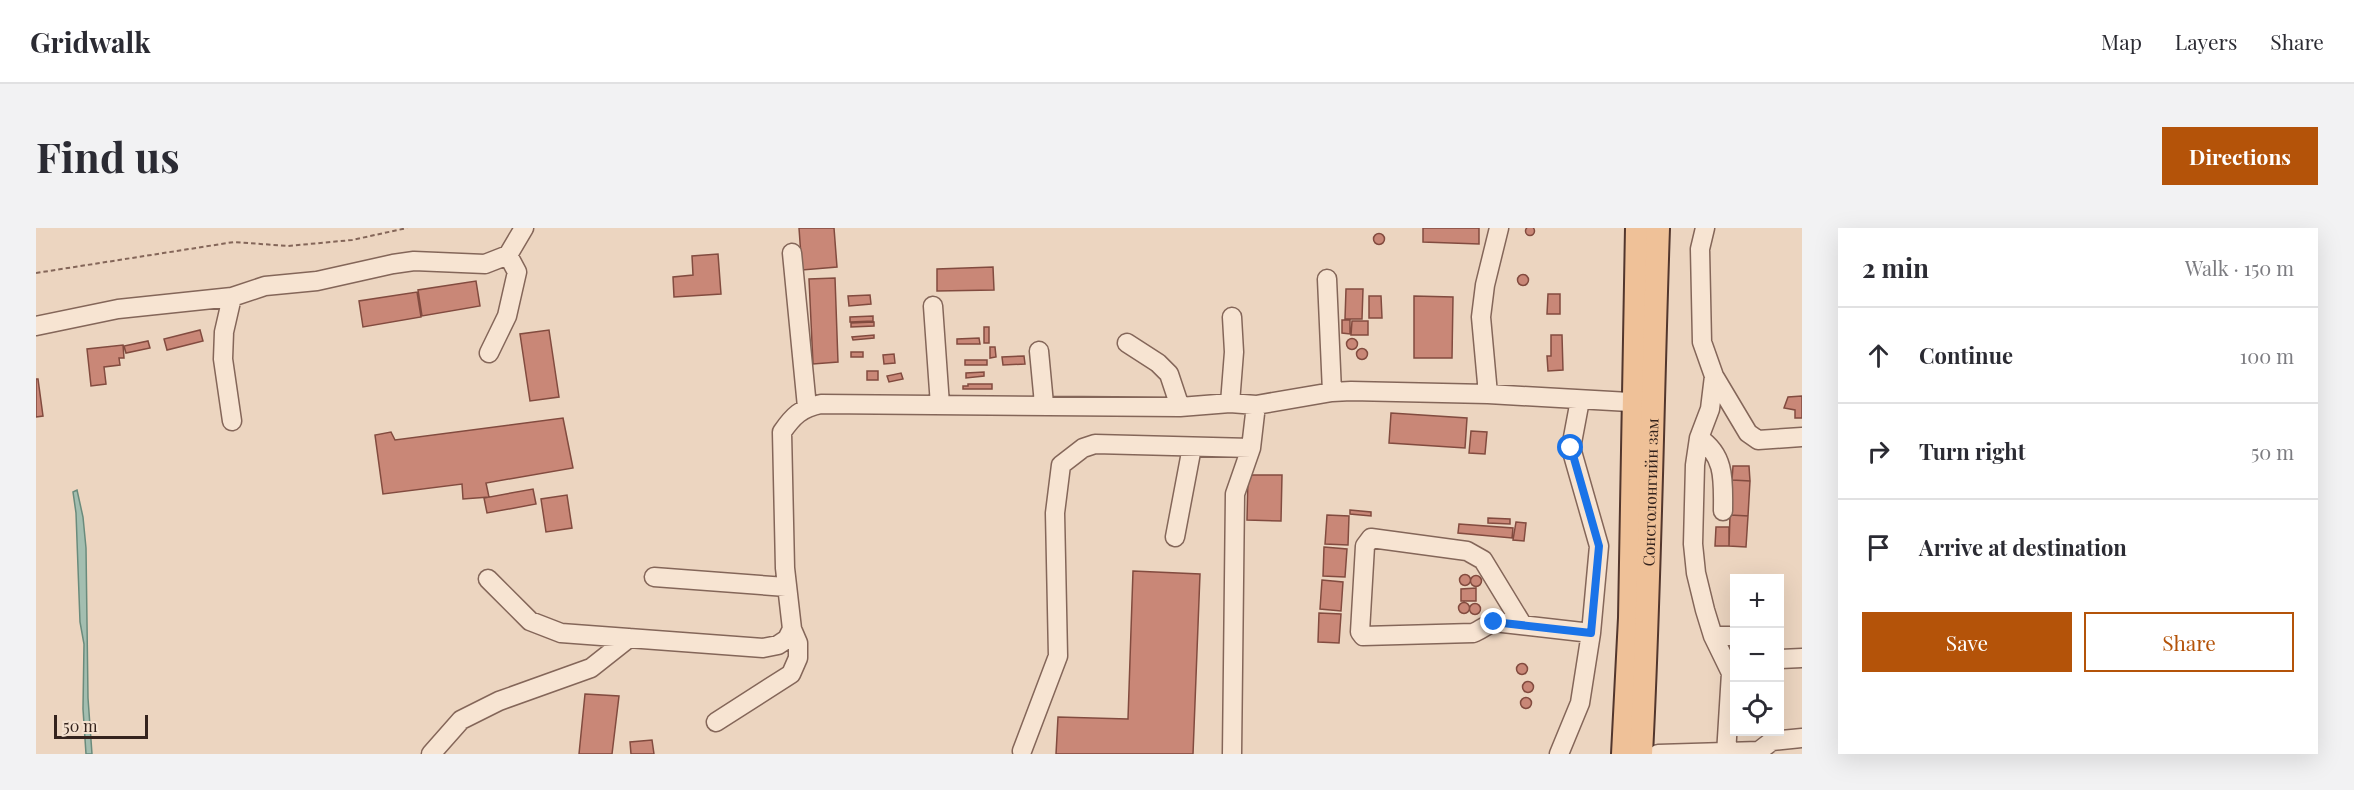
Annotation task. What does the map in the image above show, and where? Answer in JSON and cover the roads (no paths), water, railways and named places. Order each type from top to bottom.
[{"type":"main road","name":"Сонсголонгийн зам","points":[[1637,228],[1648,619],[1641,754]]},
{"type":"main road","name":"Сонсголонгийн зам","points":[[1623,754],[1642,402],[1658,228]]},
{"type":"lane","points":[[36,326],[118,309],[232,297],[265,286],[317,281],[414,261],[485,264],[508,255],[524,228]]},
{"type":"lane","points":[[1488,394],[1481,317],[1485,285],[1499,228]]},
{"type":"lane","points":[[1705,228],[1700,249],[1701,342],[1714,376],[1724,389],[1748,433],[1758,440],[1802,437]]},
{"type":"lane","points":[[792,253],[807,407]]},
{"type":"lane","points":[[489,353],[507,316],[517,272],[508,255]]},
{"type":"lane","points":[[1327,279],[1332,392]]},
{"type":"lane","points":[[232,297],[224,332],[223,359],[232,421]]},
{"type":"lane","points":[[933,306],[940,405]]},
{"type":"lane","points":[[1230,403],[1234,352],[1232,317]]},
{"type":"lane","points":[[1128,343],[1158,363],[1169,374],[1179,407]]},
{"type":"lane","points":[[1039,351],[1044,405]]},
{"type":"lane","points":[[1714,376],[1710,409],[1699,438],[1695,465],[1694,558],[1713,636],[1730,661]]},
{"type":"lane","points":[[716,722],[791,674],[798,658],[798,643],[792,629],[786,587],[782,432],[792,416],[807,407],[821,404],[1179,407],[1230,403],[1256,405],[1332,392],[1488,394],[1642,402]]},
{"type":"lane","points":[[1559,754],[1580,703],[1591,633],[1599,546],[1571,448],[1580,400]]},
{"type":"lane","points":[[1232,754],[1235,494],[1251,448],[1256,405]]},
{"type":"lane","points":[[1699,438],[1710,445],[1718,459],[1723,476],[1723,511]]},
{"type":"lane","points":[[1022,751],[1058,656],[1055,513],[1061,465],[1083,448],[1095,444],[1251,448]]},
{"type":"lane","points":[[1175,537],[1192,447]]},
{"type":"lane","points":[[1522,624],[1483,560],[1475,554],[1371,538],[1367,541],[1360,632],[1363,636],[1473,633],[1494,622],[1591,633]]},
{"type":"lane","points":[[654,577],[786,587]]},
{"type":"lane","points":[[488,579],[530,621],[561,633],[763,648],[778,645],[787,639],[792,629]]},
{"type":"lane","points":[[1713,636],[1730,636]]},
{"type":"lane","points":[[431,754],[461,720],[499,701],[591,668],[629,638]]},
{"type":"lane","points":[[1784,659],[1802,658]]},
{"type":"lane","points":[[1726,753],[1732,682]]},
{"type":"lane","points":[[1660,754],[1759,752],[1772,741],[1802,738]]}]
